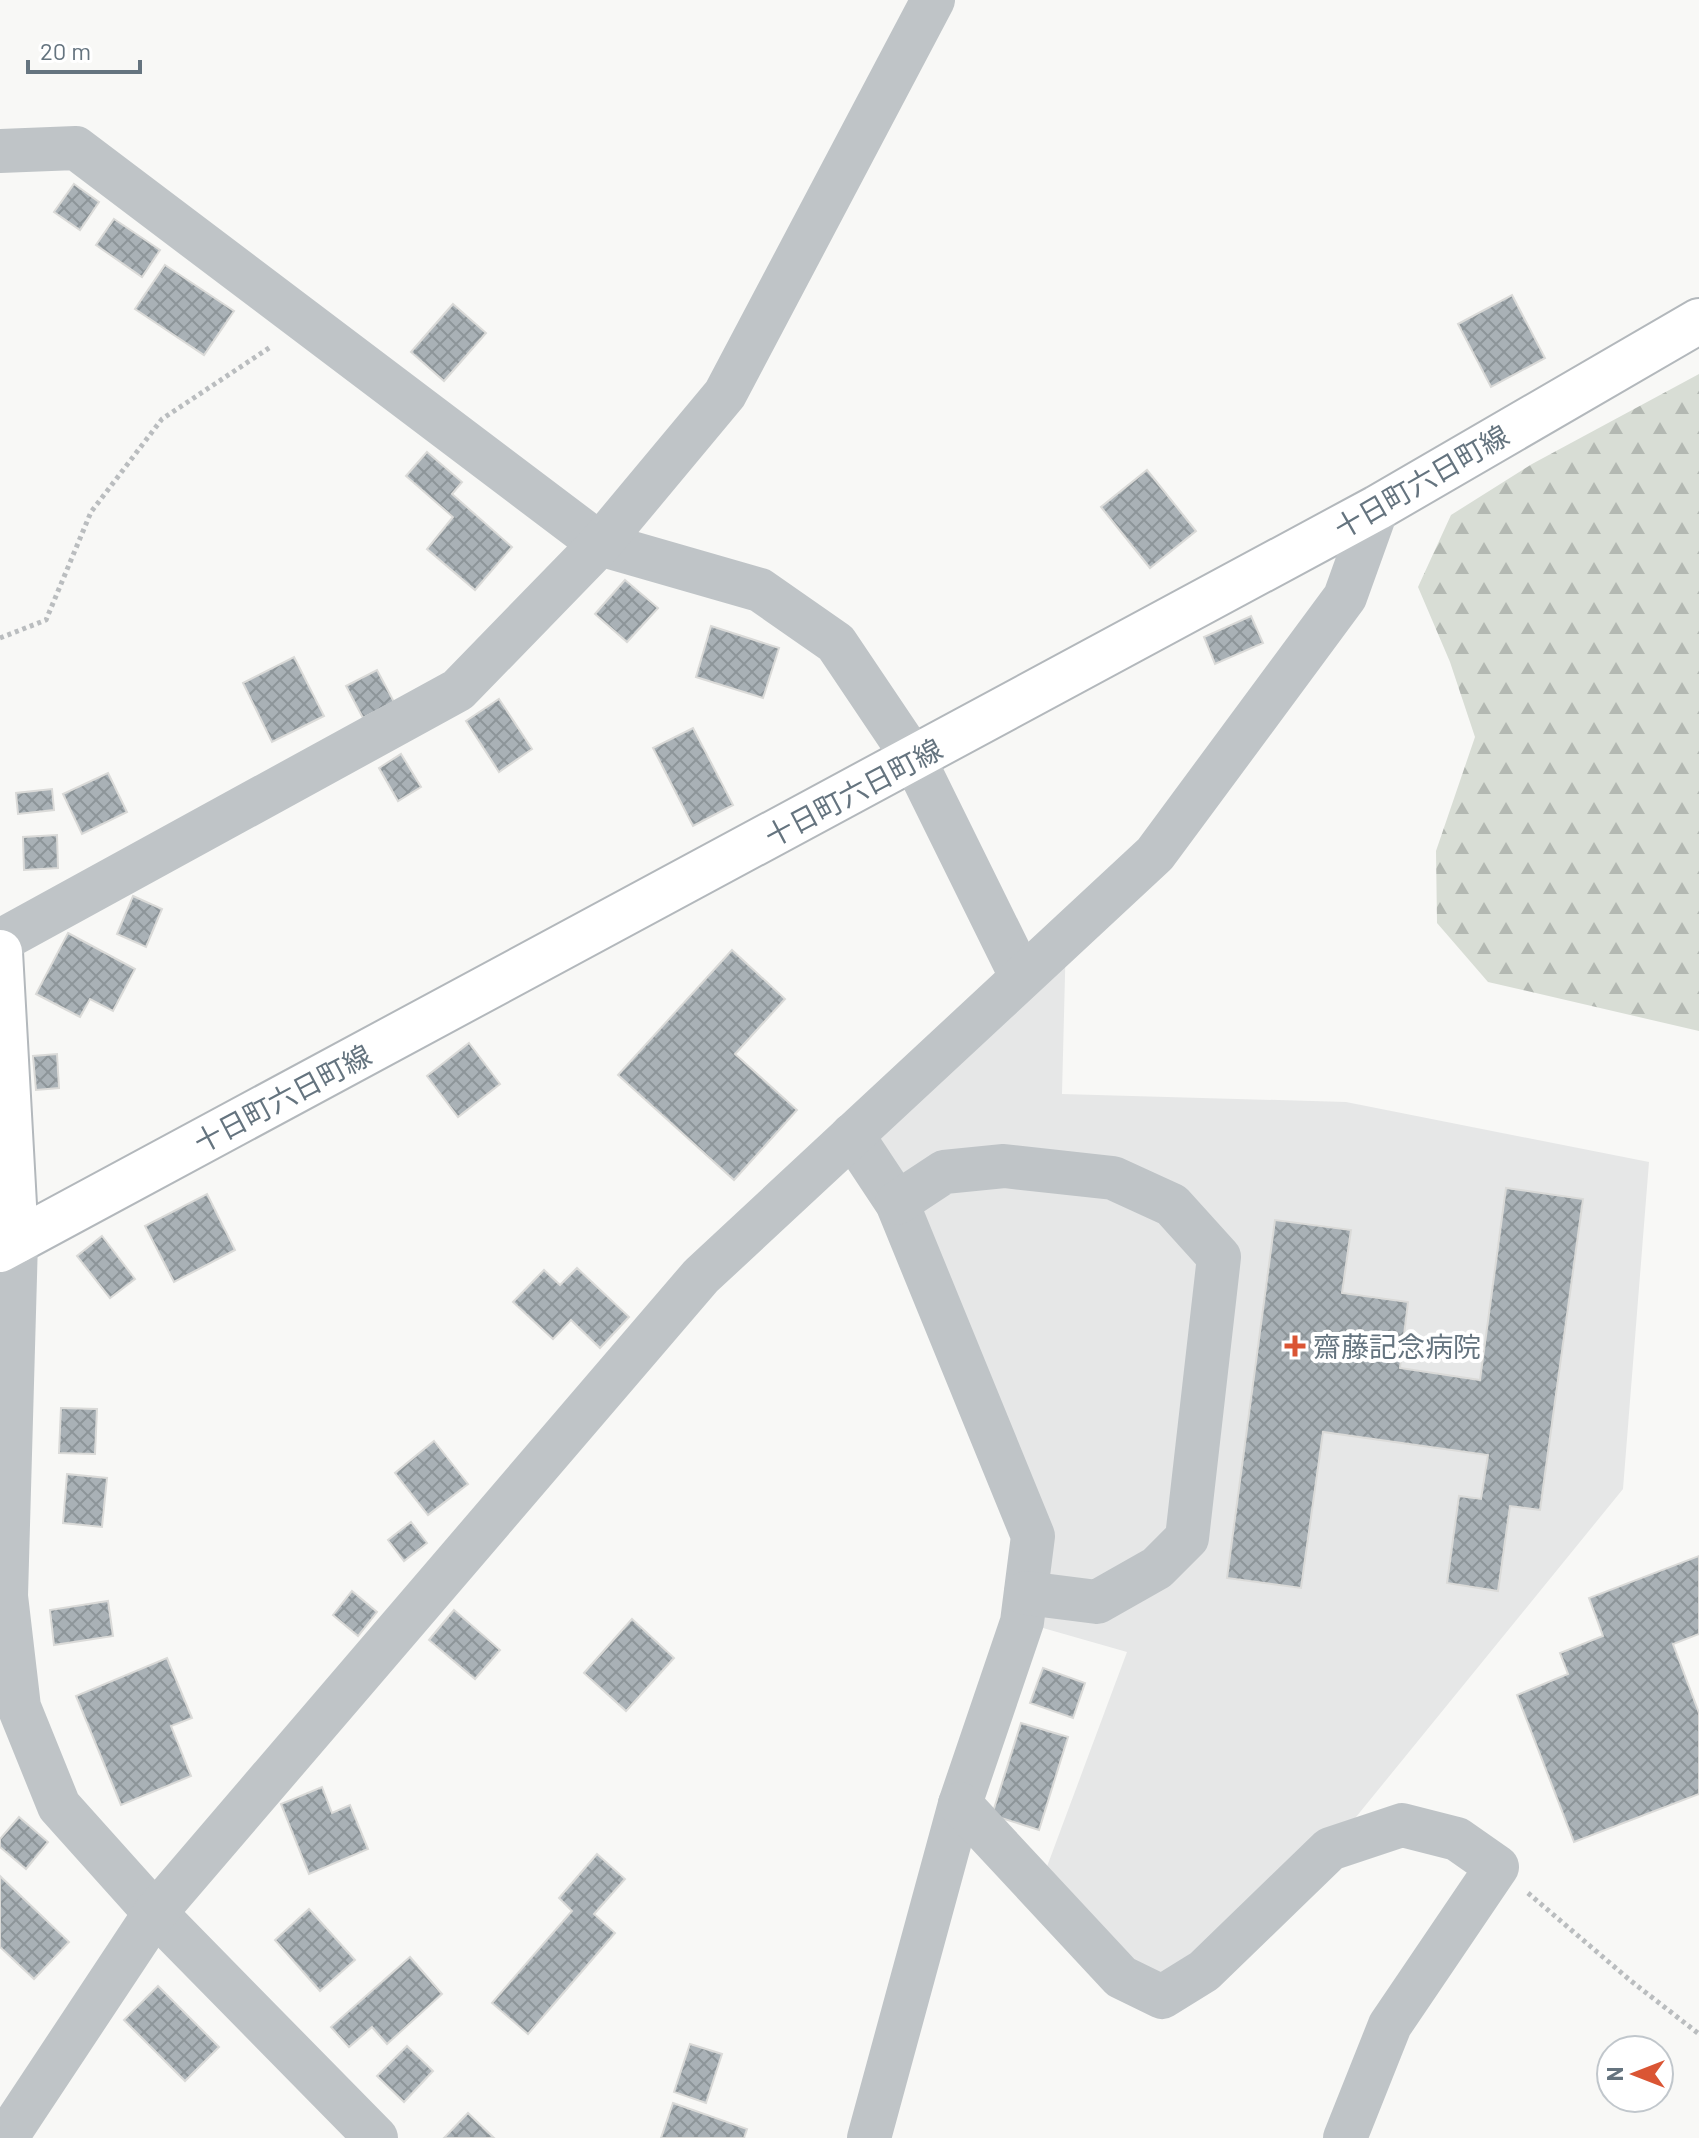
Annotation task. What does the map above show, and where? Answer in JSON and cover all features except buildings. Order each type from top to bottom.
[{"type":"main road","name":"十日町六日町線","points":[[8,1245],[1377,508],[1699,321]]},
{"type":"main road","points":[[0,952],[8,1245]]},
{"type":"street","points":[[0,941],[458,690],[600,544],[725,394],[933,0]]},
{"type":"street","points":[[0,151],[76,148],[600,544],[760,590],[836,643],[914,759],[1021,976]]},
{"type":"street","points":[[6,2138],[155,1913],[701,1276],[1155,854],[1345,597],[1377,508]]},
{"type":"street","points":[[852,1135],[897,1203],[1033,1536],[1022,1622],[960,1804],[869,2138]]},
{"type":"street","points":[[897,1203],[944,1172],[1004,1166],[1113,1178],[1172,1205],[1219,1257],[1187,1538],[1157,1568],[1097,1602],[1026,1593]]},
{"type":"street","points":[[8,1245],[3,1597],[19,1707],[59,1806],[155,1913],[376,2138]]},
{"type":"street","points":[[960,1804],[1121,1977],[1162,1997],[1204,1971],[1330,1849],[1402,1825],[1457,1839],[1497,1867],[1390,2025],[1345,2138]]},
{"type":"path","points":[[0,638],[46,620],[91,512],[162,419],[274,345],[296,314]]},
{"type":"path","points":[[1497,1867],[1631,1981],[1699,2034]]},
{"type":"shaded area","name":"齋藤記念病院","points":[[1066,936],[1062,1094],[1346,1102],[1649,1162],[1623,1489],[1330,1849],[1162,1997],[1039,1888],[1127,1652],[1022,1622],[1033,1536],[852,1135]]},
{"type":"green space","points":[[1699,374],[1699,1031],[1488,982],[1437,923],[1436,851],[1475,737],[1450,662],[1418,587],[1451,515],[1532,464]]},
{"type":"place","name":"齋藤記念病院","points":[[1295,1346]]}]
